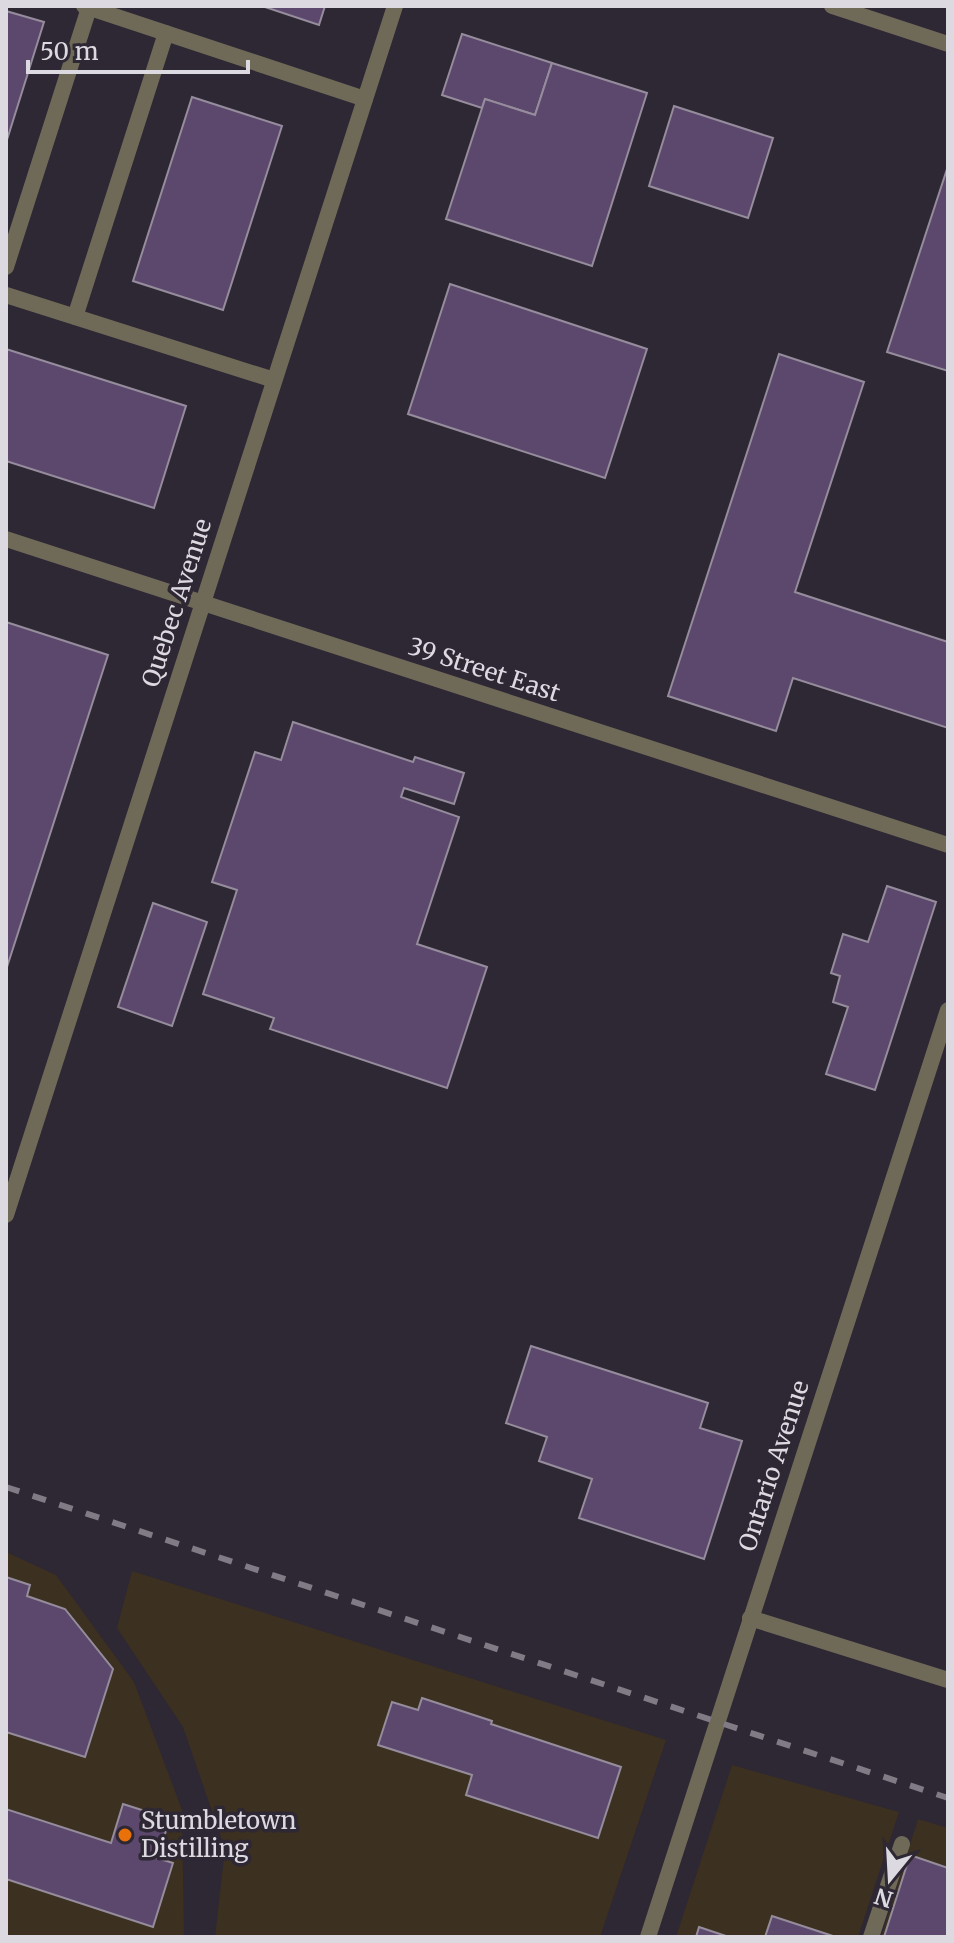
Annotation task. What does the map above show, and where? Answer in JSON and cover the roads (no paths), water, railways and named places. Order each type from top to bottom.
[{"type":"street","name":"Quebec Avenue","points":[[6,1215],[395,6]]},
{"type":"street","points":[[833,6],[948,44]]},
{"type":"street","points":[[6,267],[87,7],[365,99]]},
{"type":"street","points":[[75,317],[166,33]]},
{"type":"street","points":[[6,295],[274,380]]},
{"type":"street","name":"39 Street East","points":[[6,539],[948,845]]},
{"type":"street","name":"Ontario Avenue","points":[[648,1937],[948,1010]]},
{"type":"street","points":[[750,1618],[948,1680]]},
{"type":"street","points":[[871,1937],[902,1844]]},
{"type":"railway","points":[[6,1487],[948,1798]]},
{"type":"place","name":"Stumbletown Distilling","points":[[125,1835]]}]
